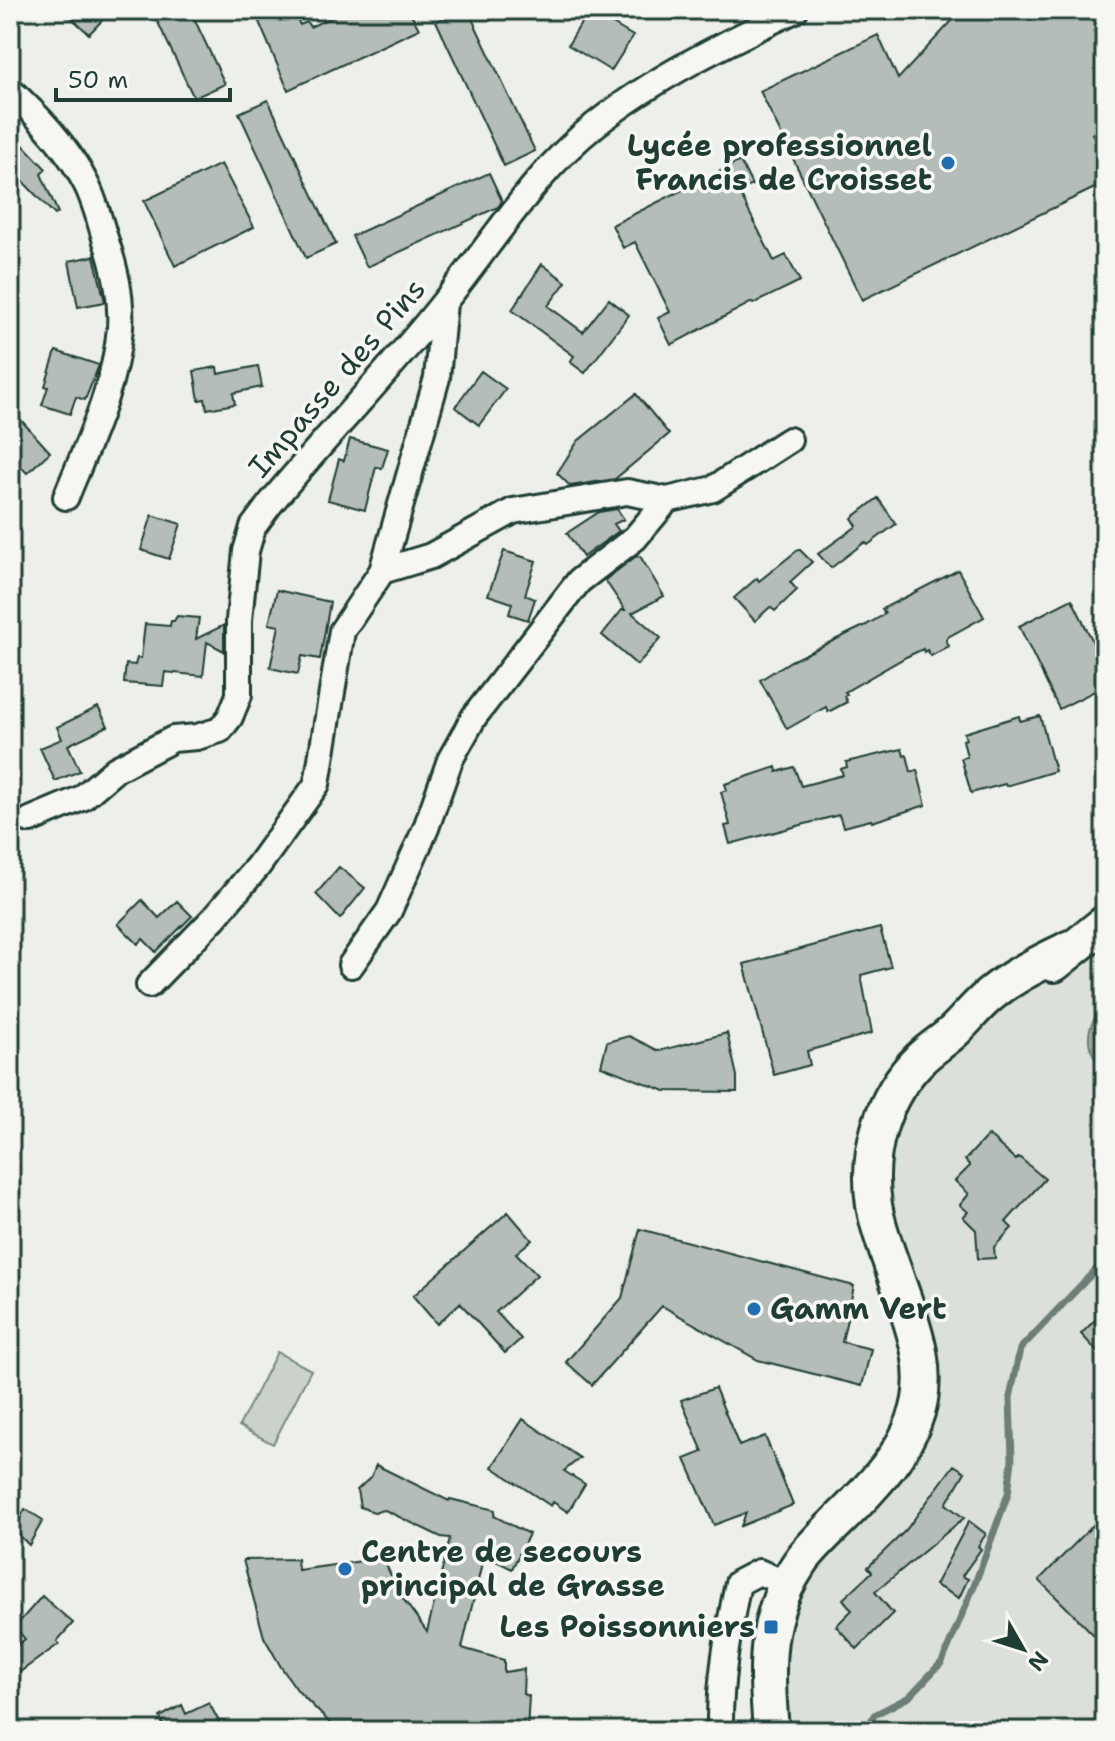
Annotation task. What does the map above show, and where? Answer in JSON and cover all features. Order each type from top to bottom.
[{"type":"main road","points":[[771,1731],[766,1685],[768,1647],[771,1627],[787,1584],[805,1557],[868,1491],[900,1452],[922,1395],[922,1366],[916,1335],[874,1207],[874,1154],[883,1115],[903,1079],[920,1059],[952,1033],[1003,1007],[1031,987],[1070,948],[1105,923]]},
{"type":"street","name":"Impasse des Pins","points":[[30,820],[82,798],[116,769],[173,739],[197,737],[220,730],[230,717],[239,695],[246,551],[253,527],[292,477],[444,303],[568,148],[640,93],[713,50],[795,10]]},
{"type":"street","points":[[10,90],[33,111],[67,152],[85,181],[116,271],[121,300],[120,331],[103,406],[66,497]]},
{"type":"street","points":[[149,985],[214,918],[258,866],[317,784],[342,631],[382,571],[437,378],[444,303]]},
{"type":"street","points":[[382,571],[431,556],[513,511],[627,492],[667,500],[713,489],[789,440]]},
{"type":"street","points":[[351,965],[389,911],[426,828],[450,760],[474,717],[579,581],[635,538],[667,500]]},
{"type":"street","points":[[720,1731],[721,1687],[738,1583],[759,1572],[787,1584]]},
{"type":"shaded area","points":[[1105,930],[1105,1731],[768,1731],[777,1602],[919,1398],[874,1154],[927,1042]]},
{"type":"shaded area","points":[[277,1352],[311,1370],[273,1444],[239,1426]]},
{"type":"water","points":[[1105,1007],[1105,1068],[1093,1053],[1089,1038],[1093,1022]]},
{"type":"building","points":[[63,10],[112,10],[89,34]]},
{"type":"building","points":[[152,10],[187,10],[192,14],[225,84],[194,98]]},
{"type":"building","points":[[254,10],[292,10],[300,25],[307,22],[310,27],[347,10],[409,10],[419,29],[288,90]]},
{"type":"building","points":[[468,10],[535,151],[504,166],[436,21]]},
{"type":"building","points":[[589,10],[633,36],[611,71],[568,45]]},
{"type":"building","name":"Lycée professionnel Francis de Croisset","points":[[962,10],[1105,10],[1105,120],[1092,134],[1105,149],[1105,183],[862,300],[760,91],[878,35],[898,79]]},
{"type":"building","points":[[268,100],[336,244],[306,258],[239,113]]},
{"type":"building","points":[[10,131],[46,169],[41,174],[58,213],[55,215],[10,168]]},
{"type":"building","points":[[740,161],[752,185],[739,192],[774,261],[786,255],[800,281],[752,302],[671,345],[658,318],[670,312],[635,242],[623,248],[612,225]]},
{"type":"building","points":[[221,164],[254,227],[175,266],[144,201]]},
{"type":"building","points":[[489,173],[502,201],[498,207],[367,267],[352,236]]},
{"type":"building","points":[[94,256],[105,302],[78,307],[69,261]]},
{"type":"building","points":[[542,264],[566,282],[548,306],[583,332],[609,299],[629,315],[585,373],[570,362],[574,356],[512,310]]},
{"type":"building","points":[[56,351],[99,365],[85,400],[76,397],[70,414],[42,405]]},
{"type":"building","points":[[258,366],[262,387],[233,393],[235,404],[207,409],[205,399],[199,400],[194,371],[217,367],[218,374]]},
{"type":"building","points":[[481,371],[506,389],[479,425],[455,407]]},
{"type":"building","points":[[636,394],[669,434],[615,479],[570,486],[557,473],[578,441]]},
{"type":"building","points":[[10,408],[50,452],[27,473],[10,455]]},
{"type":"building","points":[[350,439],[388,449],[382,468],[376,467],[365,510],[328,500],[339,459],[344,461]]},
{"type":"building","points":[[878,498],[896,524],[868,545],[865,542],[831,568],[818,554],[857,526],[852,518]]},
{"type":"building","points":[[617,509],[624,519],[614,524],[619,531],[583,557],[567,533],[599,512]]},
{"type":"building","points":[[152,515],[181,524],[169,559],[141,550]]},
{"type":"building","points":[[799,549],[812,562],[790,582],[797,590],[775,611],[770,607],[755,621],[734,598]]},
{"type":"building","points":[[504,551],[536,561],[525,595],[535,599],[528,620],[509,614],[512,603],[488,595]]},
{"type":"building","points":[[640,556],[664,596],[632,613],[661,638],[637,665],[602,635],[625,610],[605,580]]},
{"type":"building","points":[[958,570],[984,617],[948,637],[949,646],[931,656],[923,649],[906,657],[845,692],[847,702],[828,712],[826,707],[787,729],[760,680],[791,661],[866,625],[885,614],[882,609]]},
{"type":"building","points":[[277,590],[330,602],[320,659],[302,656],[298,674],[270,668],[279,626],[269,624]]},
{"type":"building","points":[[1072,599],[1093,642],[1098,639],[1105,653],[1105,686],[1059,709],[1019,626]]},
{"type":"building","points":[[177,616],[199,618],[196,639],[224,625],[224,651],[207,642],[203,676],[165,672],[163,686],[124,683],[126,664],[135,665],[137,658],[141,658],[145,624],[170,626]]},
{"type":"building","points":[[98,707],[108,726],[68,745],[80,771],[55,781],[40,748],[62,739],[57,727]]},
{"type":"building","points":[[1019,716],[1020,721],[1040,716],[1055,771],[971,793],[961,758],[967,757],[964,733]]},
{"type":"building","points":[[902,749],[904,756],[907,755],[911,772],[917,770],[926,805],[872,822],[843,827],[839,815],[730,844],[725,826],[730,825],[721,792],[727,790],[725,784],[776,767],[777,772],[794,767],[801,786],[843,775],[841,769],[847,767],[846,762]]},
{"type":"building","points":[[339,867],[365,888],[340,919],[316,894]]},
{"type":"building","points":[[142,900],[159,918],[177,901],[192,916],[156,952],[143,939],[138,944],[118,924]]},
{"type":"building","points":[[880,928],[891,967],[861,975],[872,1033],[807,1051],[810,1065],[774,1075],[744,964]]},
{"type":"building","points":[[727,1033],[737,1076],[737,1092],[665,1091],[601,1066],[607,1042],[629,1036],[659,1051]]},
{"type":"building","points":[[988,1135],[1016,1160],[1019,1157],[1045,1179],[1006,1222],[1012,1228],[994,1247],[995,1258],[978,1259],[976,1230],[963,1217],[968,1212],[960,1205],[969,1194],[955,1181],[970,1166],[965,1160]]},
{"type":"building","points":[[508,1212],[532,1240],[516,1253],[537,1275],[496,1312],[521,1339],[505,1353],[460,1303],[437,1324],[413,1296]]},
{"type":"building","points":[[640,1229],[854,1286],[842,1342],[871,1349],[862,1386],[758,1360],[662,1306],[592,1385],[566,1362],[622,1298]]},
{"type":"building","points":[[1105,1310],[1105,1360],[1081,1334]]},
{"type":"building","points":[[715,1388],[739,1446],[765,1436],[793,1505],[741,1526],[746,1513],[714,1525],[685,1459],[703,1452],[681,1400]]},
{"type":"building","points":[[523,1419],[580,1458],[564,1471],[585,1484],[568,1512],[553,1502],[551,1506],[492,1467]]},
{"type":"building","points":[[376,1465],[449,1501],[495,1510],[494,1516],[529,1534],[512,1569],[484,1555],[462,1648],[504,1660],[504,1672],[524,1669],[523,1694],[529,1696],[527,1731],[338,1731],[298,1691],[281,1667],[264,1637],[243,1560],[297,1559],[298,1570],[383,1558],[399,1593],[427,1632],[450,1538],[441,1537],[385,1510],[374,1512],[360,1507],[357,1490],[371,1477]]},
{"type":"building","points":[[954,1465],[965,1472],[946,1504],[964,1518],[875,1592],[893,1613],[857,1649],[836,1626],[852,1610],[843,1599],[872,1572],[868,1567],[906,1530]]},
{"type":"building","points":[[25,1509],[43,1520],[29,1545],[14,1530]]},
{"type":"building","points":[[1105,1513],[1105,1646],[1039,1580]]},
{"type":"building","points":[[969,1521],[986,1534],[978,1546],[981,1549],[962,1576],[968,1579],[959,1598],[935,1585]]},
{"type":"building","points":[[42,1596],[73,1623],[57,1641],[59,1644],[10,1679],[10,1651],[25,1639],[15,1627]]},
{"type":"building","points":[[209,1703],[224,1731],[151,1731],[163,1725],[160,1717],[182,1705],[186,1714]]},
{"type":"waterway","points":[[867,1731],[874,1715],[909,1697],[942,1662],[1008,1494],[1012,1460],[1010,1398],[1020,1349],[1105,1260]]},
{"type":"place","name":"Lycée professionnel Francis de Croisset","points":[[948,163]]},
{"type":"place","name":"Gamm Vert","points":[[754,1309]]},
{"type":"place","name":"Centre de secours principal de Grasse","points":[[345,1569]]},
{"type":"place","name":"Les Poissonniers","points":[[771,1627]]}]
